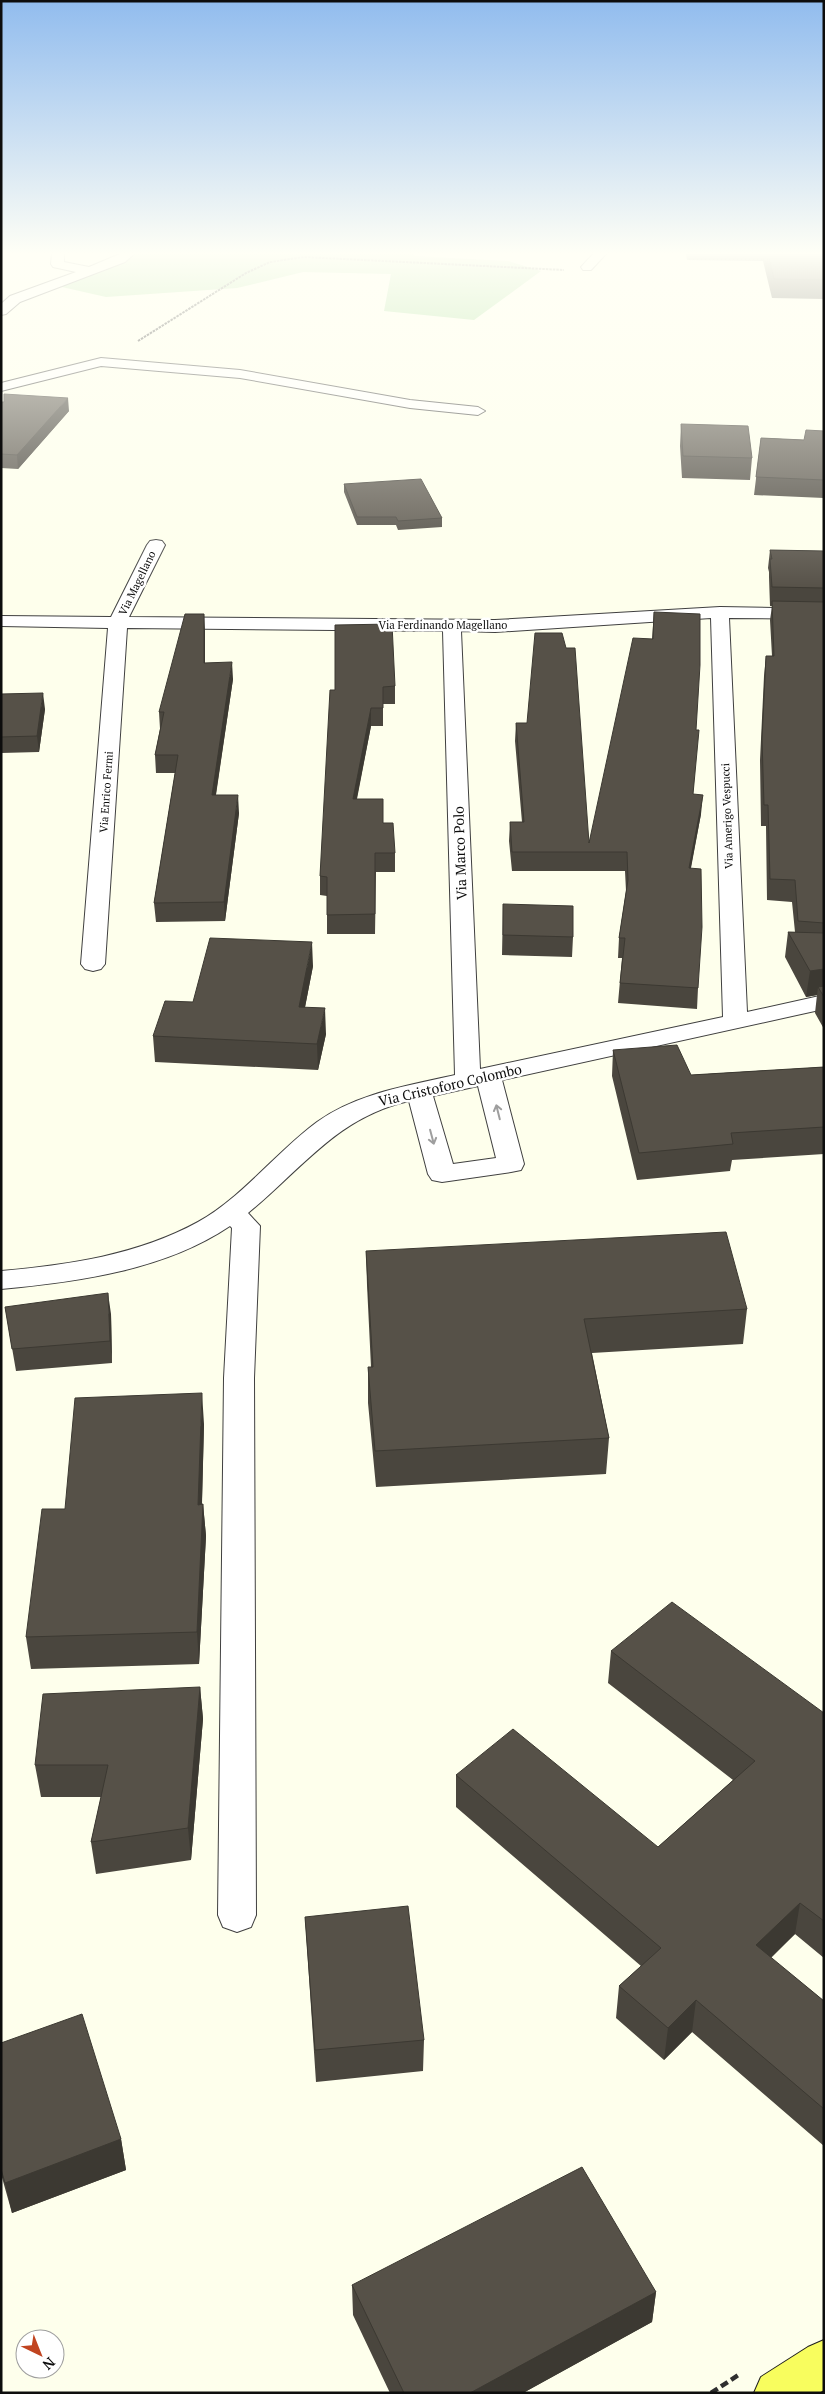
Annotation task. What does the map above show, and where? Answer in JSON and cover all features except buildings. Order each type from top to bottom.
[{"type":"main road","points":[[777,2393],[824,2363]]},
{"type":"street","points":[[1,388],[87,366]]},
{"type":"street","points":[[144,366],[240,374],[410,404],[478,411]]},
{"type":"street","name":"Via Magellano","points":[[118,621],[156,545]]},
{"type":"street","name":"Via Ferdinando Magellano","points":[[1,621],[495,626],[720,612],[824,614]]},
{"type":"street","name":"Via Amerigo Vespucci","points":[[720,612],[735,1020]]},
{"type":"street","name":"Via Enrico Fermi","points":[[93,964],[118,621]]},
{"type":"street","name":"Via Marco Polo","points":[[419,1090],[442,1174],[511,1164],[478,1077],[452,626]]},
{"type":"street","name":"Via Cristoforo Colombo","points":[[1,1280],[42,1277],[107,1264],[157,1250],[200,1232],[232,1213],[320,1132],[353,1112],[383,1098],[824,1002]]},
{"type":"street","points":[[232,1213],[246,1226],[239,1378],[237,1914]]}]
